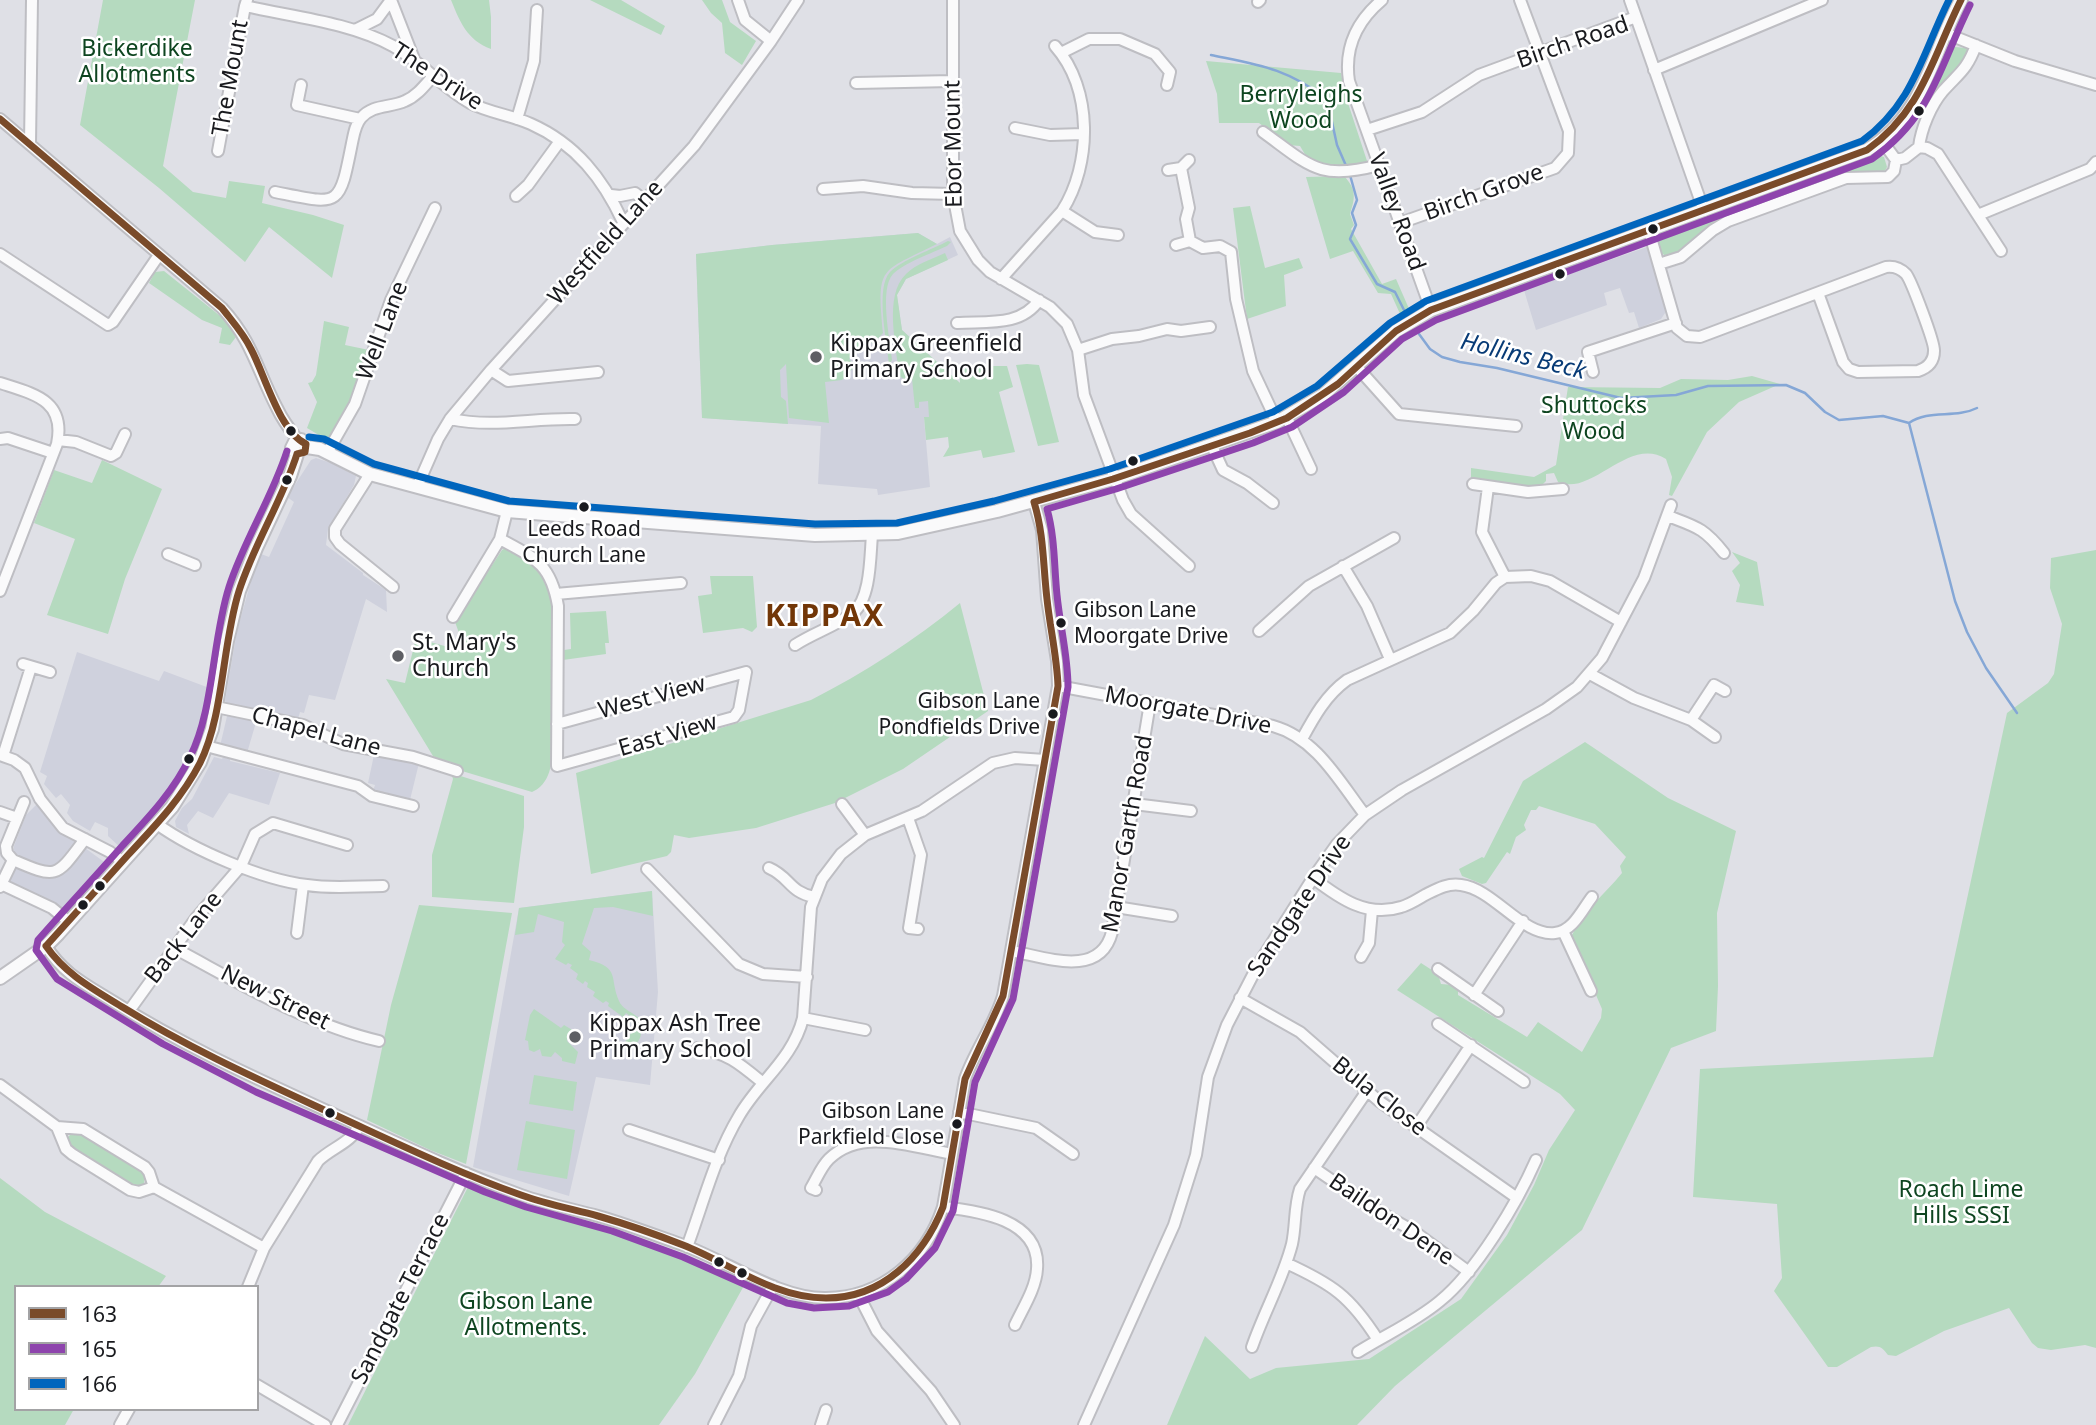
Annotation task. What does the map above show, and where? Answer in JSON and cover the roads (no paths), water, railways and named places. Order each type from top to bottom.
[{"type":"main road","points":[[0,978],[46,946],[158,824],[189,783],[206,746],[239,591],[301,447],[317,448],[370,474],[507,510],[760,532],[872,535],[930,527],[1034,502],[1113,480],[1282,420],[1323,395],[1396,331],[1431,310],[1867,150],[1882,141],[1899,125],[1917,100],[1961,0]]},
{"type":"street","points":[[30,144],[32,0]]},
{"type":"street","points":[[355,30],[377,19],[391,0]]},
{"type":"street","points":[[391,0],[414,59]]},
{"type":"street","points":[[738,0],[745,20],[771,41]]},
{"type":"street","name":"Westfield Lane","points":[[417,487],[428,458],[450,419],[623,222],[694,146],[798,0]]},
{"type":"street","name":"Ebor Mount","points":[[953,0],[953,194],[957,223],[968,246],[984,266],[1001,279],[1039,300],[1066,324],[1078,350],[1084,395],[1113,480],[1131,514],[1189,566]]},
{"type":"street","name":"Valley Road","points":[[1382,0],[1358,26],[1348,57],[1351,89],[1431,310]]},
{"type":"street","name":"Birch Grove","points":[[1400,223],[1555,168],[1568,153],[1569,131],[1520,0]]},
{"type":"street","points":[[1630,0],[1636,17]]},
{"type":"street","points":[[1654,70],[1822,0]]},
{"type":"street","name":"The Drive","points":[[246,3],[355,30],[393,46],[414,59],[459,97],[540,128],[585,162],[611,195],[623,222]]},
{"type":"street","name":"The Mount","points":[[218,151],[246,3]]},
{"type":"street","points":[[517,119],[534,61],[537,10]]},
{"type":"street","name":"Birch Road","points":[[1367,131],[1422,112],[1479,75],[1636,17],[1704,211]]},
{"type":"street","points":[[1945,33],[2015,61],[2096,85]]},
{"type":"street","points":[[1001,279],[1062,211],[1068,202],[1078,172],[1083,134],[1082,98],[1079,86],[1058,49],[1089,39],[1121,39],[1155,54],[1170,72],[1167,85]]},
{"type":"street","points":[[1896,160],[1905,158],[1919,147],[1921,134],[1937,100],[1967,66],[1976,46]]},
{"type":"street","points":[[275,192],[318,201],[332,198],[344,183],[354,131],[360,119],[374,108],[408,100],[433,76]]},
{"type":"street","points":[[856,83],[952,81]]},
{"type":"street","points":[[302,85],[297,105],[360,119]]},
{"type":"street","points":[[0,119],[222,307],[243,333],[278,411],[301,447]]},
{"type":"street","points":[[1015,128],[1050,135],[1083,134]]},
{"type":"street","points":[[1263,132],[1319,170],[1353,171],[1379,165]]},
{"type":"street","points":[[516,196],[528,185],[560,141]]},
{"type":"street","points":[[1882,141],[1896,160]]},
{"type":"street","points":[[1919,147],[1932,150],[1942,158],[2001,251]]},
{"type":"street","points":[[1658,264],[1681,257],[1728,221],[1846,178],[1888,177],[1894,171],[1896,160]]},
{"type":"street","points":[[1978,215],[2090,169],[2096,162]]},
{"type":"street","points":[[1168,170],[1185,164],[1189,208],[1186,219],[1191,241]]},
{"type":"street","points":[[823,189],[863,186],[912,193],[953,194]]},
{"type":"street","points":[[611,195],[635,193],[643,200]]},
{"type":"street","name":"Well Lane","points":[[327,453],[355,404],[391,300],[435,208]]},
{"type":"street","points":[[1062,211],[1096,232],[1118,235]]},
{"type":"street","points":[[1649,232],[1677,328],[1687,336],[1700,337],[1886,267],[1898,268],[1908,276],[1934,346],[1933,359],[1924,369],[1918,370],[1857,372],[1849,369],[1843,362],[1818,293]]},
{"type":"street","points":[[1175,244],[1191,241],[1203,248],[1220,246],[1231,252],[1236,299],[1253,371],[1311,469]]},
{"type":"street","points":[[0,254],[108,325],[113,322],[159,255]]},
{"type":"street","points":[[957,323],[1021,318],[1032,311],[1039,300]]},
{"type":"street","points":[[1593,372],[1588,352],[1676,323]]},
{"type":"street","points":[[1078,350],[1112,339],[1167,329],[1181,331],[1210,327]]},
{"type":"street","points":[[1357,367],[1399,414],[1517,426]]},
{"type":"street","points":[[491,370],[508,381],[598,372]]},
{"type":"street","points":[[0,383],[34,394],[47,402],[59,421],[58,440],[0,591]]},
{"type":"street","points":[[450,419],[500,425],[536,419],[575,419]]},
{"type":"street","points":[[58,440],[76,442],[111,456],[116,453],[125,434]]},
{"type":"street","points":[[0,439],[8,438],[53,453]]},
{"type":"street","points":[[1212,446],[1223,470],[1247,483],[1273,503]]},
{"type":"street","points":[[370,474],[337,526],[335,537],[393,587]]},
{"type":"street","points":[[1473,484],[1528,492],[1563,489]]},
{"type":"street","points":[[1488,487],[1482,532],[1505,577]]},
{"type":"street","points":[[1254,506],[1262,495]]},
{"type":"street","points":[[46,946],[63,970],[206,1056],[466,1173],[524,1196],[617,1222],[687,1247],[795,1295],[837,1298],[858,1294],[887,1281],[912,1262],[930,1237],[943,1207],[968,1070],[1000,1008],[1011,951],[1058,686],[1042,530],[1034,502]]},
{"type":"street","points":[[453,617],[500,539],[507,510]]},
{"type":"street","name":"Sandgate Drive","points":[[1084,1425],[1174,1225],[1196,1155],[1213,1060],[1240,998],[1258,965],[1313,878],[1338,844],[1365,815],[1402,790],[1567,696],[1590,674],[1602,658],[1644,578],[1670,511],[1699,528],[1724,553]]},
{"type":"street","points":[[795,645],[852,614],[862,602],[870,567],[872,535]]},
{"type":"street","points":[[1259,631],[1309,586],[1394,538]]},
{"type":"street","points":[[500,539],[541,563],[556,594],[557,724]]},
{"type":"street","points":[[168,554],[195,565]]},
{"type":"street","points":[[1343,566],[1367,606],[1390,659]]},
{"type":"street","points":[[1302,739],[1316,713],[1336,687],[1458,627],[1496,583],[1505,577],[1531,576],[1550,582],[1621,622]]},
{"type":"street","points":[[556,594],[681,583]]},
{"type":"street","points":[[50,672],[27,666],[2,755],[25,768],[40,799],[63,828],[122,861]]},
{"type":"street","name":"West View","points":[[557,724],[746,672]]},
{"type":"street","name":"East View","points":[[557,724],[557,766],[734,717],[739,710],[746,672]]},
{"type":"street","points":[[1590,674],[1634,698],[1691,720],[1715,737]]},
{"type":"street","points":[[1691,720],[1714,685],[1726,691]]},
{"type":"street","name":"Moorgate Drive","points":[[1058,686],[1273,726],[1302,739],[1314,750],[1365,815]]},
{"type":"street","name":"Manor Garth Road","points":[[1011,951],[1074,962],[1089,960],[1107,946],[1150,703]]},
{"type":"street","name":"Chapel Lane","points":[[216,707],[303,725],[343,744],[413,757],[457,771]]},
{"type":"street","points":[[206,746],[358,786],[372,796],[413,806]]},
{"type":"street","points":[[687,1247],[737,1119],[791,1049],[803,1018],[814,897],[822,878],[849,847],[865,835],[908,818],[993,763],[1015,758],[1045,760]]},
{"type":"street","points":[[24,802],[3,848],[13,860],[44,873],[58,871],[85,839]]},
{"type":"street","points":[[842,804],[865,835]]},
{"type":"street","points":[[1134,804],[1191,811]]},
{"type":"street","points":[[0,812],[17,818]]},
{"type":"street","points":[[908,818],[921,855],[909,928],[918,929]]},
{"type":"street","points":[[158,824],[187,842],[241,866],[303,885],[383,886]]},
{"type":"street","name":"Back Lane","points":[[129,1011],[174,948],[241,866],[256,834],[268,824],[277,824],[347,845]]},
{"type":"street","points":[[13,860],[1,885],[52,908],[69,922]]},
{"type":"street","points":[[769,868],[782,876],[799,894],[814,897]]},
{"type":"street","points":[[647,869],[739,964],[763,974],[807,977]]},
{"type":"street","points":[[1313,878],[1358,908],[1372,910],[1401,908],[1443,886],[1458,884],[1472,887],[1545,933],[1563,931],[1574,923],[1592,897]]},
{"type":"street","points":[[297,933],[303,885]]},
{"type":"street","points":[[1116,907],[1172,916]]},
{"type":"street","points":[[1361,957],[1369,943],[1372,910]]},
{"type":"street","points":[[1474,995],[1523,921]]},
{"type":"street","points":[[1563,931],[1591,991]]},
{"type":"street","name":"New Street","points":[[174,948],[302,1015],[360,1037],[379,1041]]},
{"type":"street","points":[[1438,970],[1498,1011]]},
{"type":"street","name":"Bula Close","points":[[1240,998],[1300,1032],[1367,1091],[1517,1198]]},
{"type":"street","points":[[803,1018],[865,1030]]},
{"type":"street","points":[[1438,1024],[1524,1082]]},
{"type":"street","points":[[1416,1127],[1471,1045]]},
{"type":"street","points":[[698,1048],[727,1055],[763,1083]]},
{"type":"street","points":[[0,1085],[57,1127],[68,1152],[130,1190],[139,1192],[154,1187]]},
{"type":"street","points":[[1252,1347],[1286,1263],[1298,1196],[1367,1091]]},
{"type":"street","points":[[959,1112],[1036,1128],[1073,1154]]},
{"type":"street","points":[[249,1285],[264,1248],[318,1161],[352,1137],[359,1126]]},
{"type":"street","points":[[57,1127],[83,1129],[145,1167],[154,1187],[264,1248]]},
{"type":"street","points":[[629,1130],[719,1160]]},
{"type":"street","points":[[816,1190],[811,1188],[824,1165],[835,1154],[854,1143],[877,1141],[952,1154]]},
{"type":"street","points":[[1358,1352],[1426,1312],[1455,1288],[1469,1272],[1517,1198],[1536,1160]]},
{"type":"street","name":"Baildon Dene","points":[[1314,1168],[1368,1205],[1415,1232],[1469,1272]]},
{"type":"street","name":"Sandgate Terrace","points":[[337,1425],[466,1173]]},
{"type":"street","points":[[943,1207],[978,1211],[1000,1218],[1019,1230],[1033,1247],[1037,1261],[1036,1275],[1015,1325]]},
{"type":"street","points":[[1286,1263],[1327,1283],[1344,1295],[1361,1313],[1378,1340]]},
{"type":"street","points":[[714,1425],[739,1376],[751,1326],[773,1286]]},
{"type":"street","points":[[858,1294],[877,1331],[931,1391],[954,1425]]},
{"type":"street","points":[[259,1386],[325,1425]]},
{"type":"street","points":[[821,1425],[826,1410]]},
{"type":"waterway","name":"Hollins Beck","points":[[1211,55],[1285,74],[1327,99],[1337,145],[1347,168]]},
{"type":"waterway","name":"Hollins Beck","points":[[1350,175],[1357,200],[1352,213],[1356,225],[1350,239],[1377,284],[1395,292],[1404,310]]},
{"type":"waterway","name":"Hollins Beck","points":[[1419,334],[1430,349],[1442,357],[1621,398],[1676,395],[1708,386],[1786,385],[1805,393],[1825,412],[1839,420],[1883,416],[1909,423]]},
{"type":"waterway","points":[[1909,423],[1925,416],[1960,413],[1977,408]]},
{"type":"waterway","points":[[1909,423],[1955,601],[1967,632],[1986,668],[2017,713]]},
{"type":"place","name":"Kippax Greenfield Primary School","points":[[816,357]]},
{"type":"place","name":"Leeds Road Church Lane","points":[[584,507]]},
{"type":"place","name":"Gibson Lane Moorgate Drive","points":[[1061,623]]},
{"type":"place","name":"St. Mary's Church","points":[[398,656]]},
{"type":"place","name":"Gibson Lane Pondfields Drive","points":[[1053,714]]},
{"type":"place","name":"Kippax Ash Tree Primary School","points":[[575,1037]]},
{"type":"place","name":"Gibson Lane Parkfield Close","points":[[957,1124]]},
{"type":"district","name":"KIPPAX","points":[[825,617]]},
{"type":"park label","name":"Bickerdike Allotments","points":[[137,62]]},
{"type":"park label","name":"Berryleighs Wood","points":[[1301,108]]},
{"type":"park label","name":"Shuttocks Wood","points":[[1594,419]]},
{"type":"park label","name":"Roach Lime Hills SSSI","points":[[1961,1203]]},
{"type":"park label","name":"Gibson Lane Allotments.","points":[[526,1315]]}]
